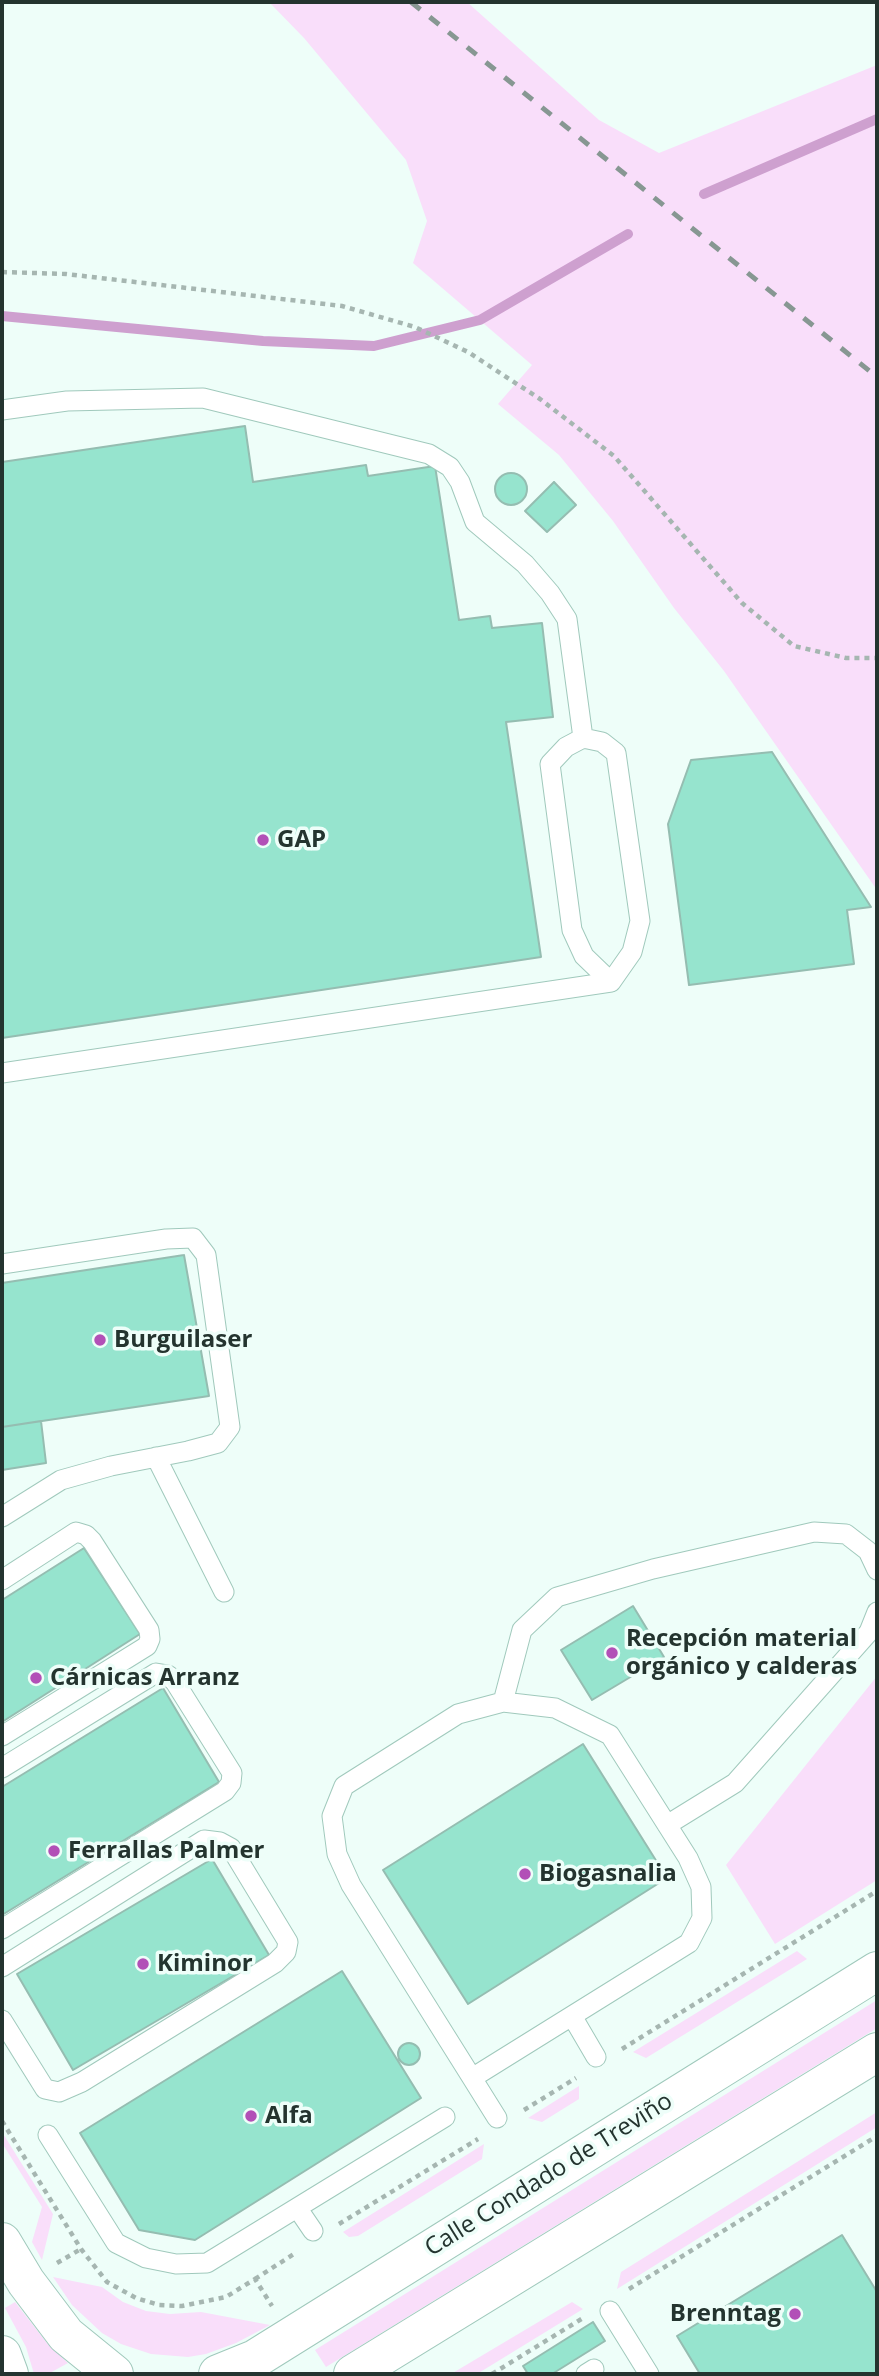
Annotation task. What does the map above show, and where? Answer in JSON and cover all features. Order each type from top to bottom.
[{"type":"street","name":"Calle Condado de Treviño","points":[[218,2374],[255,2359],[877,1971]]},
{"type":"street","points":[[354,2374],[877,2052]]},
{"type":"street","points":[[2,2242],[26,2282],[66,2335],[114,2374]]},
{"type":"street","points":[[2,2356],[9,2374]]},
{"type":"lane","points":[[2,410],[67,401],[203,398],[429,454],[450,467],[460,482],[475,522],[525,564],[550,593],[567,619],[583,738]]},
{"type":"lane","points":[[2,1073],[611,982],[632,952],[640,921],[616,753],[602,742],[583,738],[566,747],[550,764],[572,930],[584,956],[611,982]]},
{"type":"lane","points":[[2,1265],[166,1239],[193,1238],[206,1255],[230,1427],[218,1443],[111,1466],[61,1480],[2,1517]]},
{"type":"lane","points":[[156,1457],[224,1592]]},
{"type":"lane","points":[[2,1580],[76,1532],[86,1535],[149,1630],[149,1639],[146,1646],[2,1736]]},
{"type":"lane","points":[[503,1702],[522,1630],[557,1597],[653,1569],[814,1532],[845,1534],[868,1551],[877,1570]]},
{"type":"lane","points":[[667,1825],[735,1783],[869,1632],[877,1612]]},
{"type":"lane","points":[[2,1768],[156,1673],[168,1675],[175,1682],[232,1773],[231,1783],[225,1791],[2,1929]]},
{"type":"lane","points":[[472,2078],[689,1942],[702,1918],[701,1887],[688,1858],[610,1735],[555,1708],[503,1702],[458,1714],[344,1786],[332,1816],[337,1854],[351,1885],[472,2078],[493,2125]]},
{"type":"lane","points":[[2,1967],[204,1840],[231,1847],[288,1942],[286,1952],[275,1963],[82,2082],[58,2092],[45,2088],[8,2045],[2,2020]]},
{"type":"lane","points":[[572,2016],[604,2056]]},
{"type":"lane","points":[[48,2135],[116,2243],[146,2258],[176,2264],[207,2263],[445,2117]]},
{"type":"lane","points":[[298,2209],[316,2236]]},
{"type":"lane","points":[[614,2304],[649,2374]]},
{"type":"path","points":[[2,272],[66,274],[342,306],[415,327],[468,352],[540,398],[614,456],[742,603],[794,646],[846,658],[877,658]]},
{"type":"path","points":[[604,2056],[877,1891]]},
{"type":"path","points":[[523,2111],[579,2077]]},
{"type":"path","points":[[2,2121],[81,2249],[107,2281],[136,2298],[159,2305],[182,2306],[226,2297],[316,2236],[493,2125]]},
{"type":"path","points":[[614,2304],[877,2136]]},
{"type":"path","points":[[255,2279],[292,2336]]},
{"type":"path","points":[[492,2374],[583,2318]]},
{"type":"shaded area","points":[[269,2],[467,2],[599,120],[659,153],[877,65],[877,890],[724,671],[674,608],[613,521],[559,455],[498,404],[532,365],[413,263],[427,221],[406,160],[304,38]]},
{"type":"shaded area","points":[[877,1676],[877,1880],[775,1944],[726,1865]]},
{"type":"shaded area","points":[[797,1951],[807,1959],[646,2058],[633,2052]]},
{"type":"shaded area","points":[[877,2000],[877,2028],[326,2367],[315,2350]]},
{"type":"shaded area","points":[[579,2086],[579,2099],[542,2122],[528,2118]]},
{"type":"shaded area","points":[[877,2112],[877,2127],[617,2289],[621,2272]]},
{"type":"shaded area","points":[[2,2132],[53,2214],[42,2260],[32,2242],[42,2207],[2,2143]]},
{"type":"shaded area","points":[[484,2144],[482,2159],[358,2236],[349,2237],[343,2232]]},
{"type":"shaded area","points":[[53,2277],[102,2287],[123,2302],[146,2311],[170,2314],[201,2312],[270,2325],[236,2343],[206,2354],[188,2357],[151,2354],[121,2344],[102,2333],[72,2305]]},
{"type":"shaded area","points":[[15,2302],[47,2343],[68,2363],[48,2374],[34,2374],[26,2347],[5,2308]]},
{"type":"shaded area","points":[[572,2302],[583,2309],[477,2374],[451,2374]]},
{"type":"building","name":"GAP","points":[[245,426],[253,482],[366,465],[368,476],[435,466],[459,620],[490,616],[492,628],[542,623],[553,717],[506,722],[541,957],[2,1038],[2,462]]},
{"type":"building","points":[[511,473],[523,477],[527,489],[523,501],[511,505],[499,501],[495,489],[499,477]]},
{"type":"building","points":[[554,482],[576,505],[547,532],[525,511]]},
{"type":"building","points":[[772,752],[871,907],[847,910],[854,964],[689,985],[668,824],[691,760]]},
{"type":"building","name":"Burguilaser","points":[[184,1255],[209,1396],[2,1427],[2,1283]]},
{"type":"building","points":[[41,1421],[46,1463],[2,1470],[2,1427]]},
{"type":"building","name":"Cárnicas Arranz","points":[[84,1548],[140,1634],[2,1722],[2,1600]]},
{"type":"building","name":"Recepción material orgánico y calderas","points":[[633,1606],[664,1657],[592,1700],[561,1650]]},
{"type":"building","name":"Ferrallas Palmer","points":[[163,1688],[219,1782],[2,1915],[2,1787]]},
{"type":"building","name":"Biogasnalia","points":[[583,1744],[667,1878],[468,2004],[383,1870]]},
{"type":"building","name":"Kiminor","points":[[212,1859],[269,1955],[73,2070],[17,1974]]},
{"type":"building","name":"Alfa","points":[[342,1971],[421,2098],[195,2240],[139,2230],[80,2133]]},
{"type":"building","points":[[409,2043],[417,2046],[420,2054],[417,2062],[409,2065],[401,2062],[398,2054],[401,2046]]},
{"type":"building","name":"Brenntag","points":[[842,2235],[877,2292],[877,2374],[700,2374],[677,2336]]},
{"type":"building","points":[[593,2322],[605,2341],[552,2374],[528,2374],[523,2366]]},
{"type":"waterway","points":[[704,194],[877,119]]},
{"type":"waterway","points":[[2,316],[263,341],[374,346],[480,320],[628,234]]},
{"type":"railway","points":[[411,2],[877,377]]},
{"type":"place","name":"GAP","points":[[263,840]]},
{"type":"place","name":"Burguilaser","points":[[100,1340]]},
{"type":"place","name":"Recepción material orgánico y calderas","points":[[612,1653]]},
{"type":"place","name":"Cárnicas Arranz","points":[[36,1678]]},
{"type":"place","name":"Ferrallas Palmer","points":[[54,1851]]},
{"type":"place","name":"Biogasnalia","points":[[525,1874]]},
{"type":"place","name":"Kiminor","points":[[143,1964]]},
{"type":"place","name":"Alfa","points":[[251,2116]]},
{"type":"place","name":"Brenntag","points":[[795,2314]]}]
